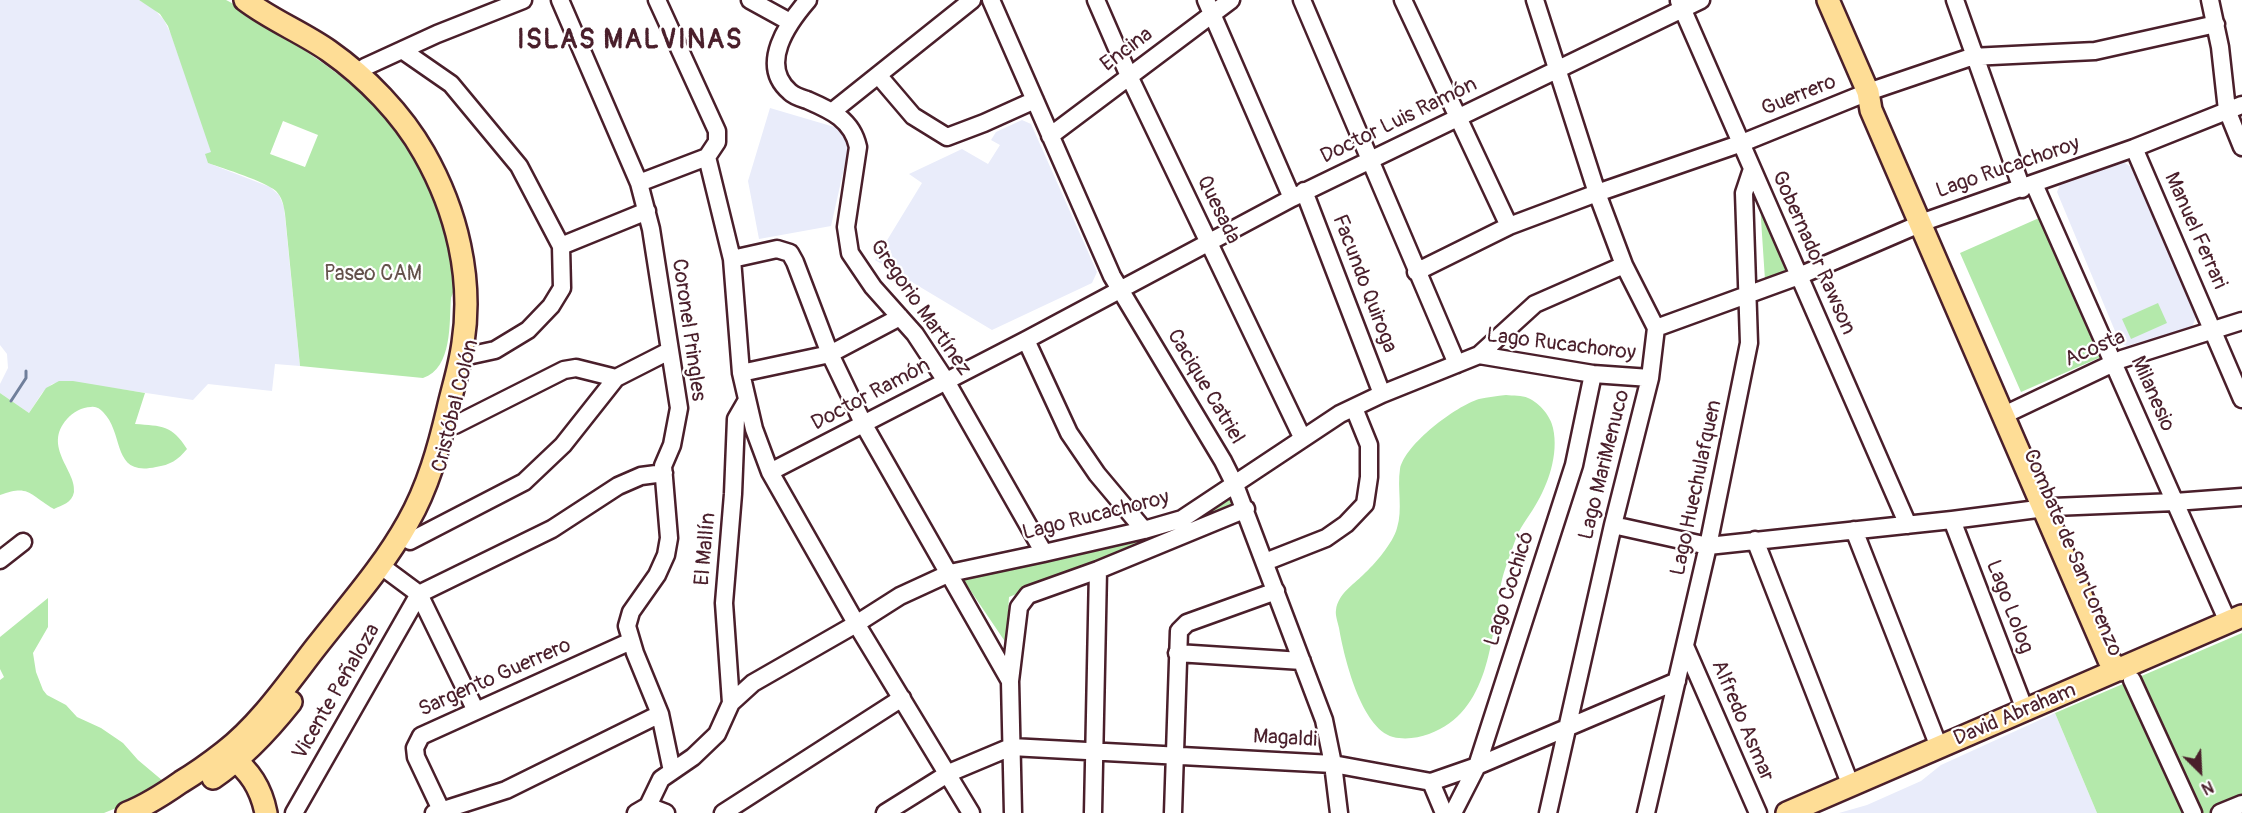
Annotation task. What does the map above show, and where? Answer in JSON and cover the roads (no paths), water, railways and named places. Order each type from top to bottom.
[{"type":"main road","name":"Combate de San Lorenzo","points":[[1828,0],[1868,92],[1871,110],[1925,222],[2049,507],[2109,660],[2126,675]]},
{"type":"main road","name":"Cristóbal Colón","points":[[230,756],[253,746],[285,710],[410,541],[436,486],[455,425],[472,355],[476,317],[475,269],[467,233],[440,162],[423,132],[399,102],[365,67],[333,43],[262,3]]},
{"type":"main road","name":"Cristóbal Colón","points":[[230,756],[244,734],[281,692],[382,563],[414,511],[433,465],[443,431],[461,357],[466,307],[464,270],[453,220],[431,167],[416,140],[385,101],[350,67],[262,3]]},
{"type":"main road","name":"David Abraham","points":[[1793,812],[2025,710],[2126,675],[2235,619]]},
{"type":"main road","points":[[127,813],[230,756]]},
{"type":"main road","points":[[151,813],[185,796],[230,756]]},
{"type":"main road","points":[[230,756],[255,781],[266,813]]},
{"type":"street","points":[[365,67],[523,0]]},
{"type":"street","name":"Coronel Pringles","points":[[560,0],[639,183],[647,211],[678,408],[672,445],[663,466],[669,538],[666,555],[657,575],[631,612],[627,626],[660,714],[672,771]]},
{"type":"street","points":[[639,183],[707,157],[717,142],[717,132],[657,0]]},
{"type":"street","points":[[750,0],[790,22]]},
{"type":"street","points":[[808,0],[790,22],[778,46],[777,69],[781,83],[791,94],[832,111],[972,0]]},
{"type":"street","name":"Cacique Catriel","points":[[991,0],[1120,290],[1216,449],[1246,510],[1324,720],[1339,813]]},
{"type":"street","name":"Quesada","points":[[1096,0],[1129,76],[1302,437]]},
{"type":"street","name":"Encina","points":[[1050,136],[1129,76],[1209,7],[1231,0]]},
{"type":"street","points":[[1302,0],[1457,364]]},
{"type":"street","points":[[1403,0],[1509,226]]},
{"type":"street","points":[[1535,0],[1597,193],[1624,265],[1656,328]]},
{"type":"street","name":"Doctor Luis Ramón","points":[[1120,290],[1298,194],[1558,69],[1681,4],[1701,0]]},
{"type":"street","name":"Milanesio","points":[[1955,0],[1974,57],[2028,186],[2114,363],[2175,502],[2235,619]]},
{"type":"street","points":[[2210,0],[2242,147]]},
{"type":"street","name":"Gobernador Rawson","points":[[1681,4],[1908,525]]},
{"type":"street","name":"Facundo Quiroga","points":[[1209,7],[1298,194],[1382,394]]},
{"type":"street","name":"Guerrero","points":[[1416,272],[1509,226],[1742,143],[1868,92],[1974,57],[2096,51],[2216,24]]},
{"type":"street","points":[[402,50],[451,84],[519,166],[561,246],[562,288],[551,306],[528,330],[495,350],[472,355]]},
{"type":"street","points":[[878,75],[913,116],[947,137],[1035,100]]},
{"type":"street","name":"Lago Rucachoroy","points":[[1656,328],[1799,276],[1925,222],[2134,148],[2235,107]]},
{"type":"street","name":"Gregorio Martínez","points":[[832,111],[848,124],[855,135],[858,147],[846,227],[850,253],[873,287],[915,334],[946,381],[1044,553]]},
{"type":"street","name":"Manuel Ferrari","points":[[2134,148],[2242,399]]},
{"type":"street","points":[[707,157],[732,259],[741,373],[754,429],[770,472],[856,624],[949,773],[971,813]]},
{"type":"street","name":"Lago Huechulafquen","points":[[1646,813],[1708,546],[1749,343],[1744,193],[1752,169]]},
{"type":"street","points":[[561,246],[647,211]]},
{"type":"street","points":[[732,259],[777,249],[790,253],[830,354],[864,424],[1010,681]]},
{"type":"street","points":[[1479,355],[1535,304],[1624,265]]},
{"type":"street","name":"Doctor Ramón","points":[[770,472],[1120,290]]},
{"type":"street","points":[[741,373],[830,354],[900,317]]},
{"type":"street","name":"Acosta","points":[[2008,414],[2114,363],[2242,321]]},
{"type":"street","name":"Lago MariMenuco","points":[[1548,813],[1613,525],[1650,378],[1656,328]]},
{"type":"street","points":[[1026,340],[1069,433],[1097,474],[1144,530]]},
{"type":"street","points":[[410,541],[524,482],[563,445],[616,378],[669,351]]},
{"type":"street","name":"Lago Rucachoroy","points":[[644,811],[661,779],[693,757],[717,734],[731,704],[753,683],[900,596],[950,573],[1144,530],[1182,519],[1235,485],[1302,437],[1340,414],[1382,394],[1479,355],[1593,374],[1650,378]]},
{"type":"street","points":[[455,425],[564,370],[576,368],[616,378]]},
{"type":"street","name":"Lago Cochicó","points":[[1453,813],[1477,766],[1574,465],[1593,374]]},
{"type":"street","name":"El Mallín","points":[[731,704],[724,603],[733,494],[736,419],[747,400]]},
{"type":"street","points":[[1265,562],[1326,538],[1346,524],[1365,504],[1369,477],[1369,445],[1354,408]]},
{"type":"street","points":[[419,594],[552,529],[618,486],[641,476],[664,472]]},
{"type":"street","points":[[1613,525],[1708,546],[1952,520],[2049,507],[2242,497]]},
{"type":"street","points":[[1013,813],[1010,681],[1018,607],[1028,596],[1246,510]]},
{"type":"street","name":"Lago Lolog","points":[[1952,520],[2025,710]]},
{"type":"street","points":[[1854,530],[1939,747]]},
{"type":"street","points":[[1755,540],[1851,786]]},
{"type":"street","points":[[0,560],[23,542]]},
{"type":"street","points":[[1093,813],[1098,570]]},
{"type":"street","points":[[388,571],[419,594],[476,711]]},
{"type":"street","points":[[1173,813],[1179,631],[1187,622],[1276,591]]},
{"type":"street","name":"Vicente Peñaloza","points":[[294,813],[419,594]]},
{"type":"street","name":"Sargento Guerrero","points":[[438,812],[416,757],[415,748],[421,736],[631,641]]},
{"type":"street","name":"Alfredo Asmar","points":[[1685,646],[1758,813]]},
{"type":"street","points":[[1177,653],[1302,661]]},
{"type":"street","points":[[2126,675],[2193,813]]},
{"type":"street","points":[[1444,813],[1431,783],[1477,766],[1677,681]]},
{"type":"street","points":[[723,813],[902,698]]},
{"type":"street","points":[[438,812],[506,790],[660,714]]},
{"type":"street","name":"Magaldi","points":[[885,813],[949,773],[1011,747],[1332,764],[1431,783]]},
{"type":"street","points":[[2220,813],[2242,804]]},
{"type":"street","points":[[644,811],[666,813]]},
{"type":"waterway","points":[[11,401],[26,378],[26,371]]},
{"type":"district","name":"ISLAS MALVINAS","points":[[630,41]]},
{"type":"park label","name":"Paseo CAM","points":[[373,275]]}]
